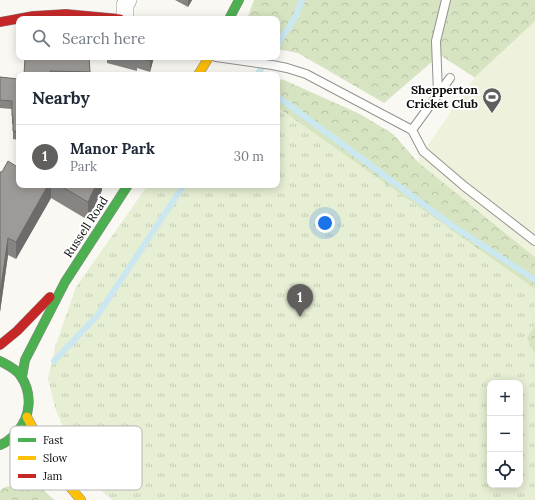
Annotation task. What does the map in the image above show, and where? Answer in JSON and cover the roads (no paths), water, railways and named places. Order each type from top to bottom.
[{"type":"main road","points":[[231,16],[239,0]]},
{"type":"main road","points":[[33,16],[66,14],[88,16]]},
{"type":"main road","points":[[0,22],[16,19]]},
{"type":"main road","points":[[200,72],[207,60]]},
{"type":"main road","name":"Russell Road","points":[[22,377],[25,360],[65,282],[126,188]]},
{"type":"main road","name":"Russell Road","points":[[0,345],[65,282]]},
{"type":"main road","points":[[0,361],[12,367],[22,377],[28,391],[30,404],[23,426]]},
{"type":"main road","points":[[27,417],[32,426]]},
{"type":"main road","points":[[0,445],[10,443]]},
{"type":"main road","points":[[72,490],[81,500]]},
{"type":"street","points":[[125,16],[125,5],[128,0]]},
{"type":"lane","points":[[438,93],[436,41],[446,0]]},
{"type":"lane","points":[[239,60],[288,68],[306,74],[412,130],[423,151],[464,186],[535,241]]},
{"type":"lane","points":[[412,130],[450,78]]},
{"type":"waterway","points":[[280,40],[296,16],[302,0]]},
{"type":"waterway","points":[[259,72],[267,60]]},
{"type":"waterway","points":[[280,98],[450,224],[535,280]]},
{"type":"waterway","points":[[54,361],[97,316],[182,188]]},
{"type":"place","name":"Shepperton Cricket Club","points":[[492,114]]},
{"type":"place","name":"Manor Park","points":[[300,317]]}]
